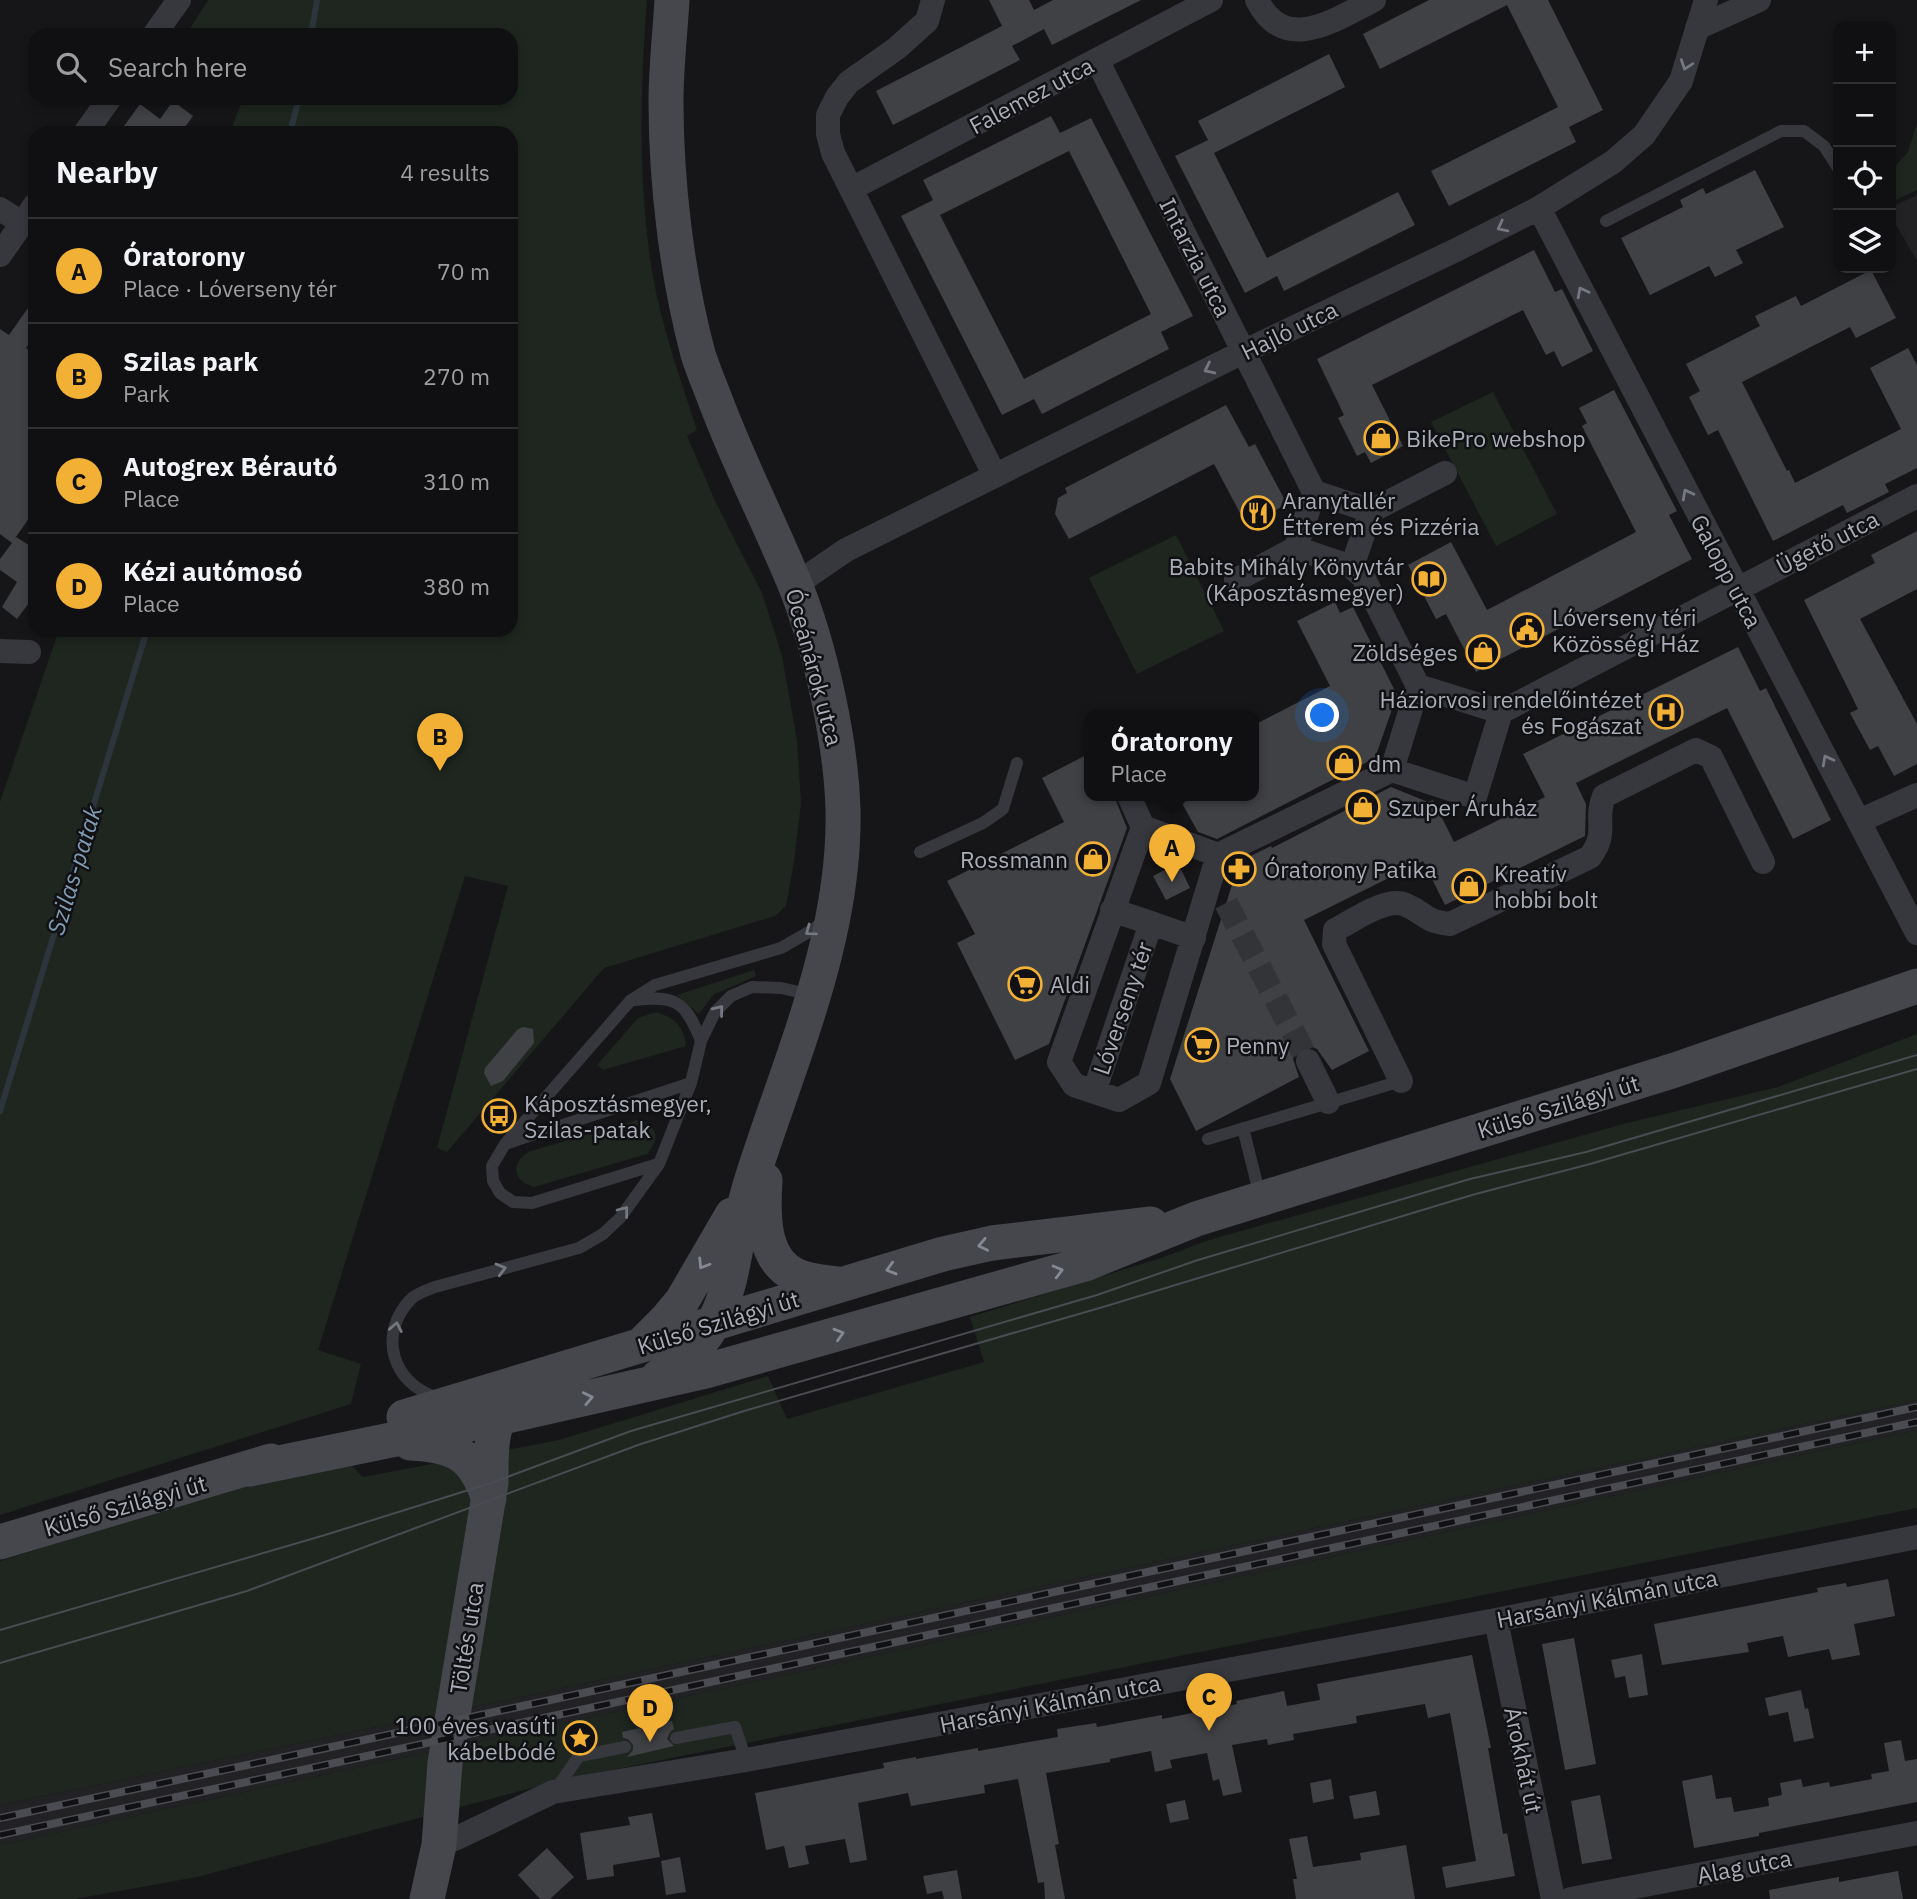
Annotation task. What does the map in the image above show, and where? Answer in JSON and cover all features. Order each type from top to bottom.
[{"type":"street","points":[[159,28],[178,0]]},
{"type":"street","name":"Óceánárok utca","points":[[672,0],[666,102],[671,190],[682,279],[699,356],[724,424],[795,585],[812,637],[840,765],[843,810],[836,909],[812,995],[750,1185],[722,1313]]},
{"type":"street","points":[[933,0],[927,21],[897,48],[849,82],[837,97],[828,115],[828,134],[851,189],[995,476]]},
{"type":"street","name":"Falemez utca","points":[[851,189],[1211,0]]},
{"type":"street","points":[[1257,0],[1264,13],[1276,24],[1294,30],[1316,28],[1374,0]]},
{"type":"street","name":"Hajló utca","points":[[795,585],[846,550],[1539,208],[1613,162],[1644,135],[1681,81],[1706,0]]},
{"type":"street","points":[[1697,28],[1759,0]]},
{"type":"street","name":"Intarzia utca","points":[[1097,60],[1314,492]]},
{"type":"street","points":[[90,126],[105,105]]},
{"type":"street","name":"Galopp utca","points":[[1539,208],[1917,933]]},
{"type":"street","points":[[0,209],[28,214]]},
{"type":"street","points":[[0,254],[28,215]]},
{"type":"street","points":[[1352,567],[1371,511],[1445,473]]},
{"type":"street","points":[[1236,580],[1296,548],[1314,492],[1371,511]]},
{"type":"street","name":"Ügető utca","points":[[1737,590],[1917,496]]},
{"type":"street","points":[[1216,865],[1392,770],[1418,686],[1363,578],[1352,567],[1296,548]]},
{"type":"street","points":[[1418,686],[1501,712],[1737,590]]},
{"type":"street","points":[[0,651],[29,652]]},
{"type":"street","points":[[1392,770],[1475,797],[1501,712]]},
{"type":"street","points":[[1401,1081],[1334,944],[1335,930],[1390,902],[1405,904],[1432,922],[1450,925],[1578,863],[1590,857],[1599,845],[1602,829],[1598,811],[1604,796],[1696,750],[1711,757],[1763,862]]},
{"type":"street","points":[[1859,821],[1917,796]]},
{"type":"street","points":[[1131,801],[1143,827],[1216,865],[1226,903]]},
{"type":"street","name":"Lóverseny tér","points":[[1143,827],[1059,1062],[1074,1085],[1119,1100],[1149,1083],[1216,865]]},
{"type":"street","name":"Lóverseny tér","points":[[1112,910],[1194,938]]},
{"type":"street","name":"Lóverseny tér","points":[[1094,1092],[1151,923]]},
{"type":"street","name":"Külső Szilágyi út","points":[[250,1468],[639,1387],[774,1353],[1085,1264],[1196,1219],[1675,1070],[1917,986]]},
{"type":"street","points":[[1307,1061],[1328,1102]]},
{"type":"street","points":[[769,1129],[764,1191],[768,1243],[779,1261],[794,1275],[838,1284]]},
{"type":"street","points":[[639,1346],[682,1301],[750,1185]]},
{"type":"street","name":"Külső Szilágyi út","points":[[0,1542],[250,1468],[456,1400],[639,1346],[722,1313],[992,1243],[1196,1219]]},
{"type":"street","points":[[639,1387],[684,1362],[702,1343],[722,1313],[744,1344],[757,1351],[774,1353]]},
{"type":"street","points":[[498,1418],[505,1405],[545,1375]]},
{"type":"street","points":[[490,1491],[503,1445],[518,1425],[537,1409]]},
{"type":"street","name":"Töltés utca","points":[[427,1899],[439,1844],[445,1763],[490,1491],[491,1458],[498,1418]]},
{"type":"street","points":[[375,1441],[429,1444],[461,1453],[490,1491]]},
{"type":"street","name":"Harsányi Kálmán utca","points":[[439,1844],[459,1838],[553,1792],[746,1760],[1496,1620],[1917,1538]]},
{"type":"street","name":"Árokhát út","points":[[1496,1620],[1553,1899]]},
{"type":"street","name":"Alag utca","points":[[1571,1899],[1917,1833]]},
{"type":"lane","points":[[1606,221],[1781,131],[1804,131],[1824,146],[1833,160]]},
{"type":"lane","points":[[920,852],[983,823],[1003,809],[1017,763]]},
{"type":"lane","points":[[659,1164],[532,1203],[513,1202],[500,1192],[493,1181],[492,1166],[505,1144],[631,1000],[655,985],[781,948],[814,929],[836,909]]},
{"type":"lane","points":[[456,1400],[423,1393],[409,1383],[396,1363],[393,1334],[398,1314],[413,1297],[435,1286],[579,1248],[603,1234],[620,1217],[659,1164],[691,1083],[701,1041],[715,1012],[730,996],[752,987],[781,988],[812,995]]},
{"type":"lane","points":[[631,1000],[661,997],[681,1005],[693,1020],[701,1041]]},
{"type":"lane","points":[[1208,1139],[1401,1081]]},
{"type":"lane","points":[[505,1144],[691,1083]]},
{"type":"lane","points":[[1243,1128],[1261,1199]]},
{"type":"lane","points":[[676,1738],[735,1727],[746,1760]]},
{"type":"lane","points":[[553,1792],[579,1756],[625,1747]]},
{"type":"shaded area","points":[[208,0],[647,0],[642,170],[652,271],[666,331],[697,430],[687,436],[716,503],[762,593],[782,656],[797,740],[801,803],[794,862],[786,906],[775,916],[604,968],[447,1152],[437,1148],[508,886],[465,876],[318,1350],[361,1364],[351,1404],[0,1515],[0,802],[57,637],[518,637],[518,126],[233,126],[240,105],[518,105],[518,28],[190,28]]},
{"type":"shaded area","points":[[1917,123],[1917,190],[1896,200],[1896,165],[1908,152]]},
{"type":"shaded area","points":[[1917,195],[1917,261],[1896,225],[1896,205]]},
{"type":"shaded area","points":[[1493,392],[1557,514],[1496,546],[1431,422]]},
{"type":"shaded area","points":[[1176,535],[1224,631],[1137,674],[1089,578]]},
{"type":"shaded area","points":[[754,970],[756,976],[713,995],[699,1014],[677,995]]},
{"type":"shaded area","points":[[656,1012],[677,1023],[686,1046],[603,1070],[597,1065],[638,1018]]},
{"type":"shaded area","points":[[1917,1034],[1917,1400],[0,1805],[0,1561],[313,1462],[346,1460],[363,1477],[559,1440],[768,1376],[787,1419],[984,1362],[970,1317],[1161,1258],[1209,1240],[1627,1123],[1778,1087]]},
{"type":"shaded area","points":[[636,1120],[649,1125],[655,1133],[654,1143],[647,1154],[534,1187],[522,1181],[516,1172],[518,1162],[528,1152]]},
{"type":"shaded area","points":[[1917,1400],[1917,1430],[0,1845],[0,1805]]},
{"type":"shaded area","points":[[1917,1430],[1917,1508],[562,1780],[197,1877],[75,1899],[0,1899],[0,1845]]},
{"type":"building","points":[[989,0],[1029,0],[1034,10],[1053,0],[1141,0],[1052,45],[1044,29],[1012,46],[1020,60],[893,125],[876,91],[1002,26]]},
{"type":"building","points":[[1429,0],[1548,0],[1603,110],[1569,127],[1576,142],[1449,206],[1431,171],[1558,107],[1507,5],[1380,69],[1363,34]]},
{"type":"building","points":[[1329,54],[1345,87],[1214,153],[1267,258],[1398,192],[1415,225],[1284,291],[1277,276],[1245,293],[1175,156],[1208,140],[1198,121]]},
{"type":"building","points":[[139,105],[160,119],[170,105],[178,105],[193,116],[186,126],[124,126]]},
{"type":"building","points":[[1051,116],[1060,133],[1091,118],[1193,316],[1161,332],[1169,349],[1042,414],[1034,399],[1002,415],[901,216],[933,200],[923,180]],"holes":[[[1069,151],[1151,314],[1024,379],[940,215]]]},
{"type":"building","points":[[1755,170],[1784,227],[1736,250],[1743,263],[1715,277],[1709,266],[1650,295],[1621,238],[1683,207],[1680,200],[1703,188],[1706,194]]},
{"type":"building","points":[[1534,250],[1555,292],[1562,289],[1593,351],[1562,367],[1554,351],[1546,355],[1523,310],[1372,385],[1403,446],[1371,463],[1365,452],[1357,456],[1338,418],[1344,415],[1317,359]]},
{"type":"building","points":[[1865,273],[1873,273],[1896,318],[1856,338],[1850,327],[1742,382],[1795,483],[1901,429],[1870,368],[1908,348],[1917,365],[1917,468],[1885,484],[1889,492],[1847,513],[1843,505],[1773,541],[1718,430],[1708,435],[1689,397],[1700,391],[1686,364],[1760,326],[1755,316],[1796,296],[1801,306]]},
{"type":"building","points":[[28,308],[28,520],[13,541],[16,537],[28,545],[28,604],[17,619],[2,607],[17,582],[0,570],[0,559],[12,543],[0,534],[0,329],[9,335]]},
{"type":"building","points":[[1614,390],[1677,511],[1669,515],[1692,559],[1476,672],[1446,614],[1436,619],[1408,565],[1451,542],[1487,610],[1636,532],[1582,426],[1587,423],[1579,408]]},
{"type":"building","points":[[1226,405],[1249,447],[1255,444],[1287,504],[1253,522],[1247,510],[1240,513],[1214,464],[1069,539],[1055,514],[1058,498],[1067,493],[1065,488]]},
{"type":"building","points":[[1917,531],[1917,589],[1860,619],[1917,724],[1917,764],[1894,776],[1878,746],[1870,750],[1850,713],[1858,709],[1804,600],[1875,563],[1871,555]]},
{"type":"building","points":[[1335,602],[1340,613],[1353,607],[1397,695],[1375,758],[1217,839],[1198,832],[1181,801],[1259,801],[1259,722],[1330,686],[1297,621]]},
{"type":"building","points":[[1738,647],[1760,691],[1766,688],[1831,820],[1793,839],[1727,708],[1576,783],[1586,804],[1585,836],[1445,905],[1423,861],[1304,920],[1369,1051],[1332,1070],[1317,1049],[1302,1047],[1293,1059],[1299,1077],[1196,1131],[1170,1079],[1239,863],[1230,866],[1271,846],[1272,848],[1391,787],[1428,802],[1433,800],[1454,842],[1545,797],[1523,754]]},
{"type":"building","points":[[1084,756],[1084,801],[1116,801],[1127,828],[1049,1044],[1015,1060],[957,943],[975,934],[947,881],[1064,822],[1042,778]]},
{"type":"building","points":[[1178,863],[1190,888],[1166,900],[1153,876]]},
{"type":"building","points":[[518,1029],[533,1029],[534,1043],[503,1081],[491,1086],[484,1073],[485,1068]]},
{"type":"building","points":[[1888,1579],[1895,1616],[1854,1624],[1860,1655],[1832,1660],[1829,1649],[1788,1657],[1783,1636],[1747,1643],[1749,1652],[1662,1665],[1654,1624],[1818,1592],[1817,1588],[1846,1583],[1847,1587]]},
{"type":"building","points":[[1574,1638],[1596,1764],[1565,1770],[1542,1644]]},
{"type":"building","points":[[1642,1654],[1648,1695],[1629,1698],[1625,1676],[1615,1678],[1611,1660]]},
{"type":"building","points":[[1472,1655],[1491,1748],[1488,1748],[1503,1834],[1507,1833],[1515,1876],[1446,1888],[1442,1867],[1476,1861],[1450,1713],[1428,1718],[1425,1704],[1356,1716],[1357,1723],[1293,1734],[1294,1740],[1268,1745],[1267,1739],[1232,1745],[1242,1792],[1223,1796],[1219,1779],[1213,1781],[1207,1753],[1170,1760],[1172,1768],[1155,1772],[1151,1751],[1110,1759],[1110,1762],[1046,1773],[1059,1844],[1055,1845],[1065,1899],[1045,1899],[1044,1882],[1038,1883],[1018,1779],[984,1785],[985,1793],[911,1806],[908,1793],[858,1803],[867,1860],[850,1863],[845,1839],[805,1846],[809,1864],[789,1868],[784,1846],[766,1850],[755,1793],[884,1768],[883,1763],[1058,1737],[1057,1729],[1096,1723],[1097,1727],[1162,1715],[1162,1719],[1237,1704],[1236,1701],[1284,1691],[1287,1706],[1320,1700],[1317,1684]]},
{"type":"building","points":[[1801,1690],[1814,1738],[1794,1742],[1788,1712],[1769,1716],[1765,1698]]},
{"type":"building","points":[[672,1721],[674,1729],[667,1739],[674,1746],[627,1757],[633,1750],[633,1745],[623,1738],[622,1732]]},
{"type":"building","points":[[1901,1740],[1905,1761],[1917,1759],[1917,1802],[1694,1848],[1682,1781],[1712,1775],[1716,1799],[1731,1797],[1734,1812],[1769,1806],[1768,1798],[1782,1795],[1780,1783],[1801,1779],[1803,1787],[1829,1782],[1830,1787],[1872,1779],[1871,1774],[1889,1771],[1884,1743]]},
{"type":"building","points":[[1331,1779],[1334,1799],[1313,1803],[1310,1783]]},
{"type":"building","points":[[1376,1791],[1380,1815],[1354,1819],[1349,1796]]},
{"type":"building","points":[[1600,1795],[1612,1859],[1582,1864],[1571,1801]]},
{"type":"building","points":[[1185,1800],[1189,1819],[1170,1823],[1166,1804]]},
{"type":"building","points":[[652,1813],[660,1857],[613,1865],[614,1876],[587,1880],[580,1833],[630,1825],[628,1817]]},
{"type":"building","points":[[1307,1836],[1313,1867],[1361,1860],[1360,1853],[1406,1845],[1415,1899],[1296,1899],[1293,1879],[1297,1879],[1289,1839]]},
{"type":"building","points":[[547,1848],[574,1877],[550,1899],[540,1899],[518,1875]]},
{"type":"building","points":[[680,1857],[686,1892],[666,1895],[661,1861]]},
{"type":"building","points":[[957,1870],[962,1899],[944,1899],[942,1891],[927,1894],[923,1876]]},
{"type":"building","points":[[1898,1871],[1903,1899],[1770,1899],[1769,1890],[1839,1877],[1839,1882]]},
{"type":"waterway","name":"Szilas-patak","points":[[312,28],[317,0]]},
{"type":"waterway","name":"Szilas-patak","points":[[292,126],[297,105]]},
{"type":"waterway","name":"Szilas-patak","points":[[0,1111],[145,637]]},
{"type":"tunnel","points":[[1226,903],[1308,1061]]},
{"type":"tram line","points":[[0,1630],[325,1535],[491,1483],[631,1431],[1097,1295],[1198,1260],[1470,1179],[1586,1152],[1917,1055]]},
{"type":"tram line","points":[[0,1663],[247,1591],[638,1445],[744,1411],[1103,1307],[1472,1195],[1590,1164],[1917,1069]]},
{"type":"railway","points":[[0,1818],[1917,1407]]},
{"type":"railway","points":[[0,1835],[1917,1422]]},
{"type":"place","name":"BikePro webshop","points":[[1381,438]]},
{"type":"place","name":"Aranytallér Étterem és Pizzéria","points":[[1258,513]]},
{"type":"place","name":"Babits Mihály Könyvtár (Káposztásmegyer)","points":[[1429,579]]},
{"type":"place","name":"Lóverseny téri Közösségi Ház","points":[[1527,630]]},
{"type":"place","name":"Zöldséges","points":[[1483,652]]},
{"type":"place","name":"Háziorvosi rendelőintézet és Fogászat","points":[[1666,712]]},
{"type":"place","name":"dm","points":[[1344,763]]},
{"type":"place","name":"Szilas park","points":[[440,771]]},
{"type":"place","name":"Szuper Áruház","points":[[1363,807]]},
{"type":"place","name":"Rossmann","points":[[1093,859]]},
{"type":"place","name":"Óratorony Patika","points":[[1239,869]]},
{"type":"place","name":"Óratorony","points":[[1172,882]]},
{"type":"place","name":"Kreatív hobbi bolt","points":[[1469,886]]},
{"type":"place","name":"Aldi","points":[[1025,984]]},
{"type":"place","name":"Penny","points":[[1202,1045]]},
{"type":"place","name":"Káposztásmegyer, Szilas-patak","points":[[499,1116]]},
{"type":"place","name":"Autogrex Bérautó","points":[[1209,1731]]},
{"type":"place","name":"100 éves vasúti kábelbódé","points":[[580,1738]]},
{"type":"place","name":"Kézi autómosó","points":[[650,1742]]}]
